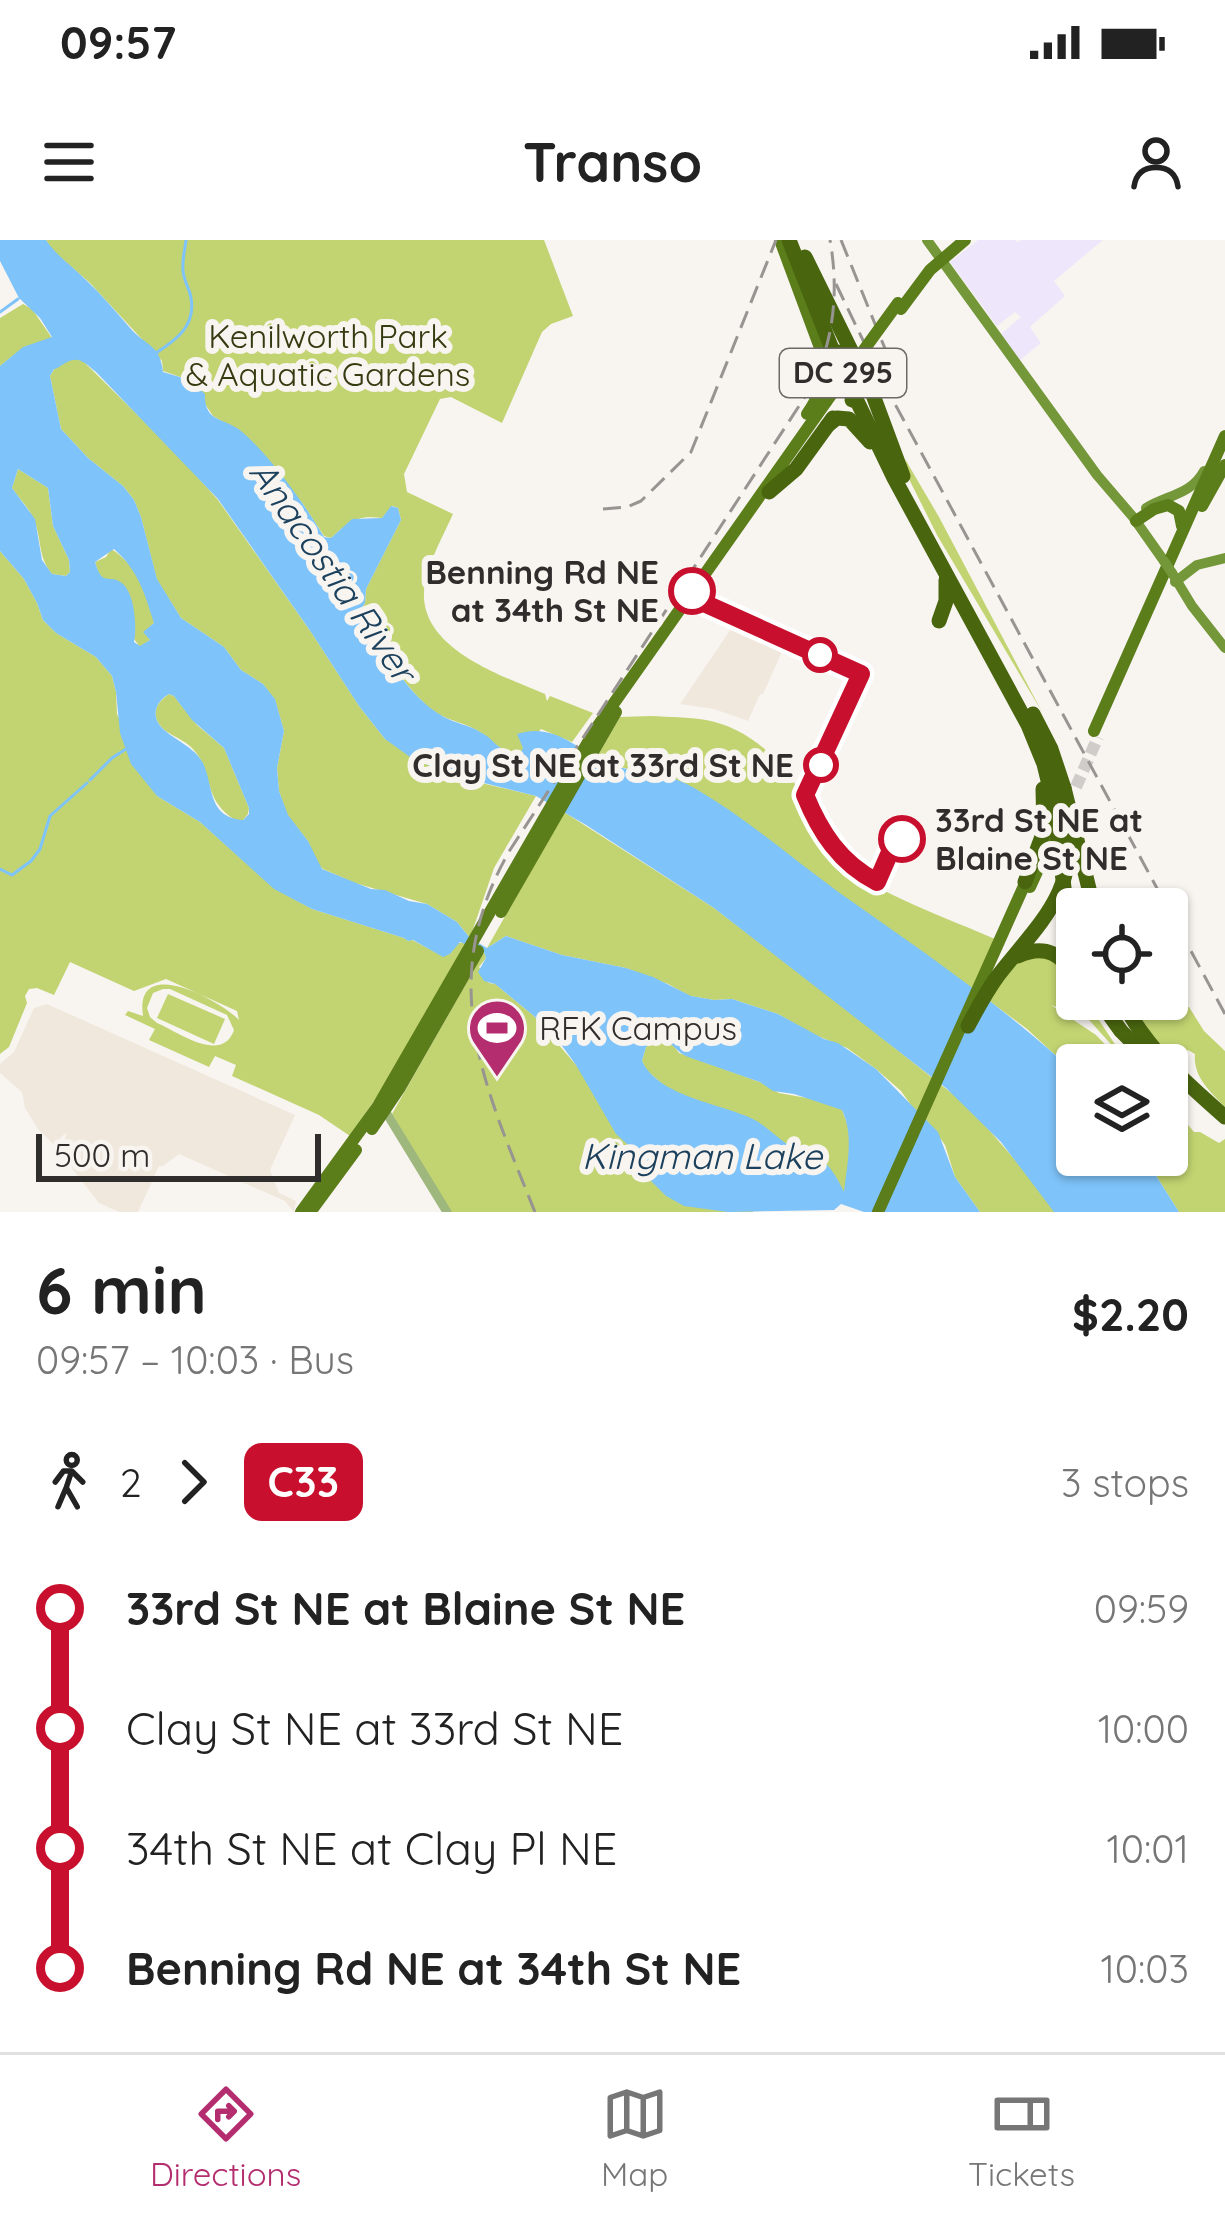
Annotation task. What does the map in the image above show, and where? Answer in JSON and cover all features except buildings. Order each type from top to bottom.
[{"type":"highway","points":[[765,492],[796,469],[853,396],[807,271],[789,242]]},
{"type":"highway","name":"DC 295","points":[[789,242],[873,394],[914,501],[1047,738],[1089,888]]},
{"type":"highway","name":"DC 295","points":[[789,242],[832,349],[907,502],[1028,725],[1044,764],[1066,797],[1068,888]]},
{"type":"highway","points":[[823,384],[827,367],[838,357]]},
{"type":"highway","points":[[838,357],[892,447]]},
{"type":"highway","points":[[827,426],[841,417],[853,421],[907,502]]},
{"type":"highway","points":[[935,555],[947,592],[938,622]]},
{"type":"highway","points":[[989,653],[1025,733],[1046,805],[1045,831],[1025,882]]},
{"type":"highway","points":[[968,1026],[990,987],[1044,921],[1062,885],[1070,847],[1066,797]]},
{"type":"highway","points":[[1011,961],[1031,950],[1056,955]]},
{"type":"highway","points":[[1112,1020],[1134,1044]]},
{"type":"highway","points":[[1188,1089],[1225,1118]]},
{"type":"highway","points":[[1188,1092],[1225,1128]]},
{"type":"main road","points":[[927,240],[1223,647]]},
{"type":"main road","points":[[311,1212],[382,1108],[599,732],[899,306],[938,257],[964,240]]},
{"type":"main road","points":[[765,492],[782,450],[815,404],[823,384]]},
{"type":"main road","points":[[1131,521],[1156,502],[1198,482],[1225,424]]},
{"type":"main road","points":[[1225,436],[1096,734],[1225,451]]},
{"type":"main road","points":[[1196,516],[1224,468]]},
{"type":"main road","points":[[1131,521],[1159,506],[1177,509],[1182,521],[1170,572]]},
{"type":"main road","points":[[1170,572],[1225,558]]},
{"type":"main road","points":[[882,1212],[1066,797]]},
{"type":"main road","points":[[882,1212],[1066,797]]},
{"type":"main road","points":[[301,1212],[382,1108]]},
{"type":"street","points":[[382,1108],[447,1212]]},
{"type":"shaded area","points":[[978,240],[1103,240],[1054,281],[1065,296],[1030,327],[1041,343],[1020,360],[1001,334],[1021,317],[1015,312],[997,326],[950,262]]},
{"type":"shaded area","points":[[735,623],[785,645],[748,721],[680,704]]},
{"type":"shaded area","points":[[47,1004],[295,1115],[270,1170],[279,1193],[296,1201],[294,1212],[285,1201],[179,1154],[159,1166],[138,1212],[119,1212],[99,1203],[38,1129],[22,1092],[0,1073],[0,1064],[14,1052],[34,1008]]},
{"type":"green space","name":"Kenilworth Park & Aquatic Gardens","points":[[46,240],[544,240],[573,316],[542,332],[502,423],[451,397],[440,399],[404,474],[407,492],[453,514],[425,583],[425,605],[432,625],[464,655],[545,694],[547,701],[550,696],[593,713],[572,742],[541,729],[521,752],[507,750],[423,702],[359,612],[401,520],[398,508],[392,506],[382,518],[354,521],[331,538],[324,536],[244,434],[213,416],[189,380],[163,371],[162,361]]},
{"type":"green space","points":[[23,304],[32,309],[52,338],[24,347],[0,366],[0,318]]},
{"type":"green space","points":[[69,359],[81,359],[218,500],[385,739],[477,782],[536,796],[494,868],[470,938],[457,922],[427,904],[355,883],[317,864],[308,841],[287,815],[279,791],[277,768],[284,731],[275,700],[263,684],[241,670],[224,647],[181,618],[157,580],[134,500],[61,429],[50,376]]},
{"type":"green space","points":[[905,459],[1042,712],[937,535],[908,477]]},
{"type":"green space","points":[[18,469],[48,488],[53,526],[69,560],[66,576],[52,574],[44,562],[33,518],[12,488]]},
{"type":"green space","points":[[111,549],[134,571],[149,602],[154,623],[144,632],[150,640],[140,647],[134,639],[132,605],[99,575],[95,562]]},
{"type":"green space","points":[[0,551],[24,579],[43,620],[96,657],[112,676],[117,714],[157,796],[200,822],[274,888],[312,909],[412,940],[443,956],[458,943],[468,943],[350,1136],[319,1115],[232,1076],[236,1065],[215,1056],[209,1067],[149,1040],[155,1029],[125,1015],[128,1011],[143,1016],[144,997],[152,987],[181,987],[215,1002],[239,1020],[237,1011],[166,979],[134,991],[70,962],[54,995],[29,989],[9,1047],[0,1054]],"holes":[[[170,989],[227,1015],[234,1030],[228,1040],[220,1045],[200,1043],[150,1017],[147,1008],[153,993]]]},
{"type":"green space","points":[[169,694],[224,748],[249,808],[243,820],[235,820],[217,803],[192,748],[158,723],[157,706]]},
{"type":"green space","points":[[620,717],[706,720],[750,738],[786,771],[839,861],[892,894],[995,939],[972,988],[642,772],[597,757]]},
{"type":"green space","points":[[564,812],[714,908],[827,994],[969,1107],[1029,1176],[1088,1212],[980,1212],[955,1177],[945,1145],[901,1091],[847,1048],[778,1014],[732,999],[690,996],[626,968],[562,955],[506,936],[487,948]]},
{"type":"green space","name":"RFK Campus","points":[[484,952],[486,958],[479,967],[489,983],[534,1016],[576,1065],[754,1212],[450,1212],[392,1114]]},
{"type":"green space","points":[[1036,953],[1056,963],[1056,1007],[1051,1005],[1056,1008],[1056,1020],[1074,1020],[1105,1044],[1056,1044],[1056,1056],[988,1000],[1018,961]]},
{"type":"green space","points":[[168,994],[225,1019],[214,1044],[157,1018]]},
{"type":"green space","points":[[1189,1007],[1225,1051],[1225,1107],[1200,1077],[1188,1044],[1160,1044],[1142,1020],[1188,1020]]},
{"type":"green space","points":[[1089,1020],[1099,1020],[1115,1044]]},
{"type":"green space","points":[[661,1037],[679,1053],[779,1093],[840,1104],[853,1132],[847,1190],[781,1185],[646,1070],[642,1061],[646,1047]]},
{"type":"green space","points":[[1188,1125],[1219,1143],[1225,1139],[1225,1212],[1179,1212],[1156,1176],[1188,1176]]},
{"type":"water","points":[[0,240],[46,240],[156,351],[163,372],[190,380],[205,394],[211,415],[241,431],[263,453],[324,537],[331,538],[352,519],[382,518],[391,506],[398,508],[401,520],[359,612],[396,670],[430,708],[506,750],[521,752],[517,734],[554,734],[614,765],[681,781],[733,812],[960,979],[1056,1056],[1056,1176],[1156,1176],[1179,1212],[1054,1212],[1001,1142],[946,1088],[714,908],[536,796],[448,774],[385,739],[218,499],[96,372],[72,360],[50,376],[61,429],[134,500],[157,579],[181,618],[224,647],[241,670],[263,684],[275,699],[284,731],[277,768],[279,791],[288,815],[322,869],[427,904],[487,948],[506,936],[562,955],[626,968],[691,996],[732,999],[778,1014],[838,1043],[876,1069],[938,1132],[955,1177],[980,1212],[864,1212],[841,1204],[834,1210],[728,1212],[684,1206],[647,1177],[636,1152],[616,1134],[560,1043],[495,984],[484,981],[478,972],[486,958],[484,952],[460,942],[443,957],[413,940],[312,909],[274,889],[200,822],[157,796],[131,764],[120,733],[112,676],[96,657],[43,620],[24,579],[0,551],[0,366],[23,347],[52,337],[19,298],[0,261]],"holes":[[[18,469],[48,488],[53,526],[69,560],[66,576],[52,574],[42,560],[35,519],[12,488]],[[114,549],[140,584],[154,623],[143,632],[150,640],[140,646],[134,642],[134,612],[127,589],[104,578],[95,562]],[[169,694],[224,748],[249,808],[243,820],[217,807],[203,763],[158,723],[156,709]],[[661,1037],[688,1057],[773,1091],[842,1110],[849,1140],[844,1192],[821,1159],[793,1148],[753,1119],[676,1091],[650,1073],[642,1061],[646,1047]]]},
{"type":"waterway","points":[[156,353],[177,337],[190,317],[191,298],[183,270],[186,240]]},
{"type":"waterway","points":[[0,312],[18,299]]},
{"type":"waterway","points":[[90,780],[126,749]]},
{"type":"waterway","points":[[0,869],[12,875],[31,861],[40,849],[50,816],[87,783]]},
{"type":"tunnel","points":[[1076,787],[1098,737]]},
{"type":"railway","points":[[603,509],[641,501],[691,452],[776,240]]},
{"type":"railway","points":[[535,1212],[499,1120],[475,1033],[471,989],[475,944],[487,898],[510,850],[812,386],[833,314],[830,240]]},
{"type":"railway","points":[[841,240],[888,356]]},
{"type":"railway","points":[[836,284],[882,380],[1225,1014]]},
{"type":"bus line","name":"C33","points":[[692,591],[688,596],[861,674],[805,795],[833,846],[877,882],[897,836],[902,839]]},
{"type":"place","name":"Benning Rd NE at 34th St NE","points":[[692,591]]},
{"type":"place","name":"Clay St NE at 33rd St NE","points":[[821,765]]},
{"type":"place","name":"33rd St NE at Blaine St NE","points":[[902,839]]},
{"type":"place","name":"RFK Campus","points":[[497,1079]]},
{"type":"water label","name":"Anacostia River","points":[[333,571]]},
{"type":"water label","name":"Kingman Lake","points":[[702,1156]]}]
